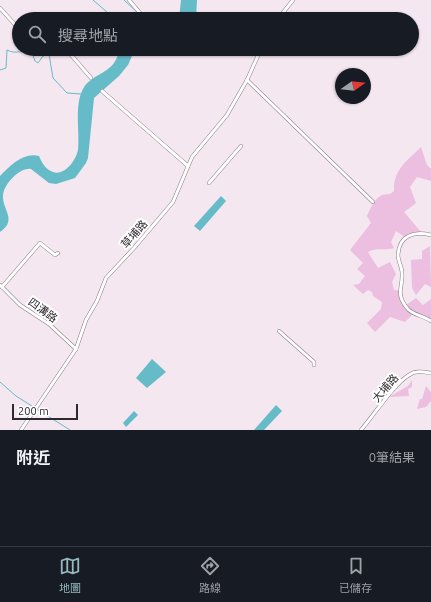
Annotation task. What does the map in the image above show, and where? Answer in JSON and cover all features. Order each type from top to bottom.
[{"type":"street","points":[[130,0],[139,12]]},
{"type":"street","points":[[284,12],[293,0]]},
{"type":"street","points":[[0,8],[12,21]]},
{"type":"street","points":[[72,56],[91,78]]},
{"type":"street","name":"草埔路","points":[[21,430],[76,349],[86,320],[97,301],[106,278],[170,206],[192,157],[227,116],[247,80],[258,56]]},
{"type":"street","points":[[247,80],[374,202]]},
{"type":"street","points":[[102,91],[188,166]]},
{"type":"street","points":[[209,183],[241,146]]},
{"type":"street","points":[[431,235],[421,232],[408,235],[405,237],[398,254],[402,275],[399,292],[402,300],[411,313],[431,321]]},
{"type":"street","points":[[1,286],[40,243],[55,255],[58,253]]},
{"type":"street","name":"四溝路","points":[[1,286],[20,305],[49,324],[76,349]]},
{"type":"street","points":[[279,331],[314,362],[314,365]]},
{"type":"street","name":"大埔路","points":[[361,430],[399,384],[410,374],[420,371],[431,373]]},
{"type":"shaded area","points":[[421,147],[427,165],[431,169],[431,181],[417,177],[410,187],[416,203],[404,212],[421,232],[406,238],[396,231],[391,242],[394,248],[368,252],[378,268],[390,262],[396,274],[392,282],[394,290],[401,291],[406,305],[416,298],[423,305],[431,299],[431,320],[414,313],[405,322],[390,317],[375,332],[367,323],[381,309],[382,302],[373,296],[372,292],[368,290],[363,294],[353,285],[359,284],[365,276],[357,269],[363,263],[350,250],[371,223],[367,216],[377,198],[382,195],[390,194],[394,191],[394,184],[398,172]]},
{"type":"shaded area","points":[[430,246],[431,287],[425,284],[416,295],[412,288],[411,260],[422,259],[422,251]]},
{"type":"shaded area","points":[[412,380],[412,387],[408,389],[409,396],[389,397],[408,386]]},
{"type":"shaded area","points":[[426,386],[431,392],[431,401],[426,407],[417,409],[420,399],[422,399]]},
{"type":"water","points":[[181,0],[197,0],[196,12],[180,12]]},
{"type":"water","points":[[117,56],[132,56],[128,65],[119,76],[94,98],[88,158],[86,163],[75,178],[56,184],[49,183],[31,169],[22,171],[13,177],[6,186],[3,195],[3,200],[9,219],[5,228],[0,232],[0,176],[17,161],[33,155],[39,156],[44,166],[53,172],[62,172],[69,166],[75,158],[78,150],[78,111],[80,96],[83,89],[90,81],[111,67]]},
{"type":"water","points":[[221,196],[226,201],[200,231],[194,226]]},
{"type":"water","points":[[152,359],[166,372],[147,388],[136,378]]},
{"type":"water","points":[[276,405],[282,411],[264,430],[254,430]]},
{"type":"water","points":[[134,411],[138,415],[126,427],[123,423]]},
{"type":"waterway","points":[[93,0],[107,12]]},
{"type":"waterway","points":[[124,0],[137,12]]},
{"type":"waterway","points":[[0,70],[6,68],[7,50],[12,52]]},
{"type":"waterway","points":[[33,56],[35,61],[38,63],[43,56]]},
{"type":"waterway","points":[[49,56],[53,78],[67,93],[81,94]]},
{"type":"waterway","points":[[0,382],[16,396],[70,430]]}]
